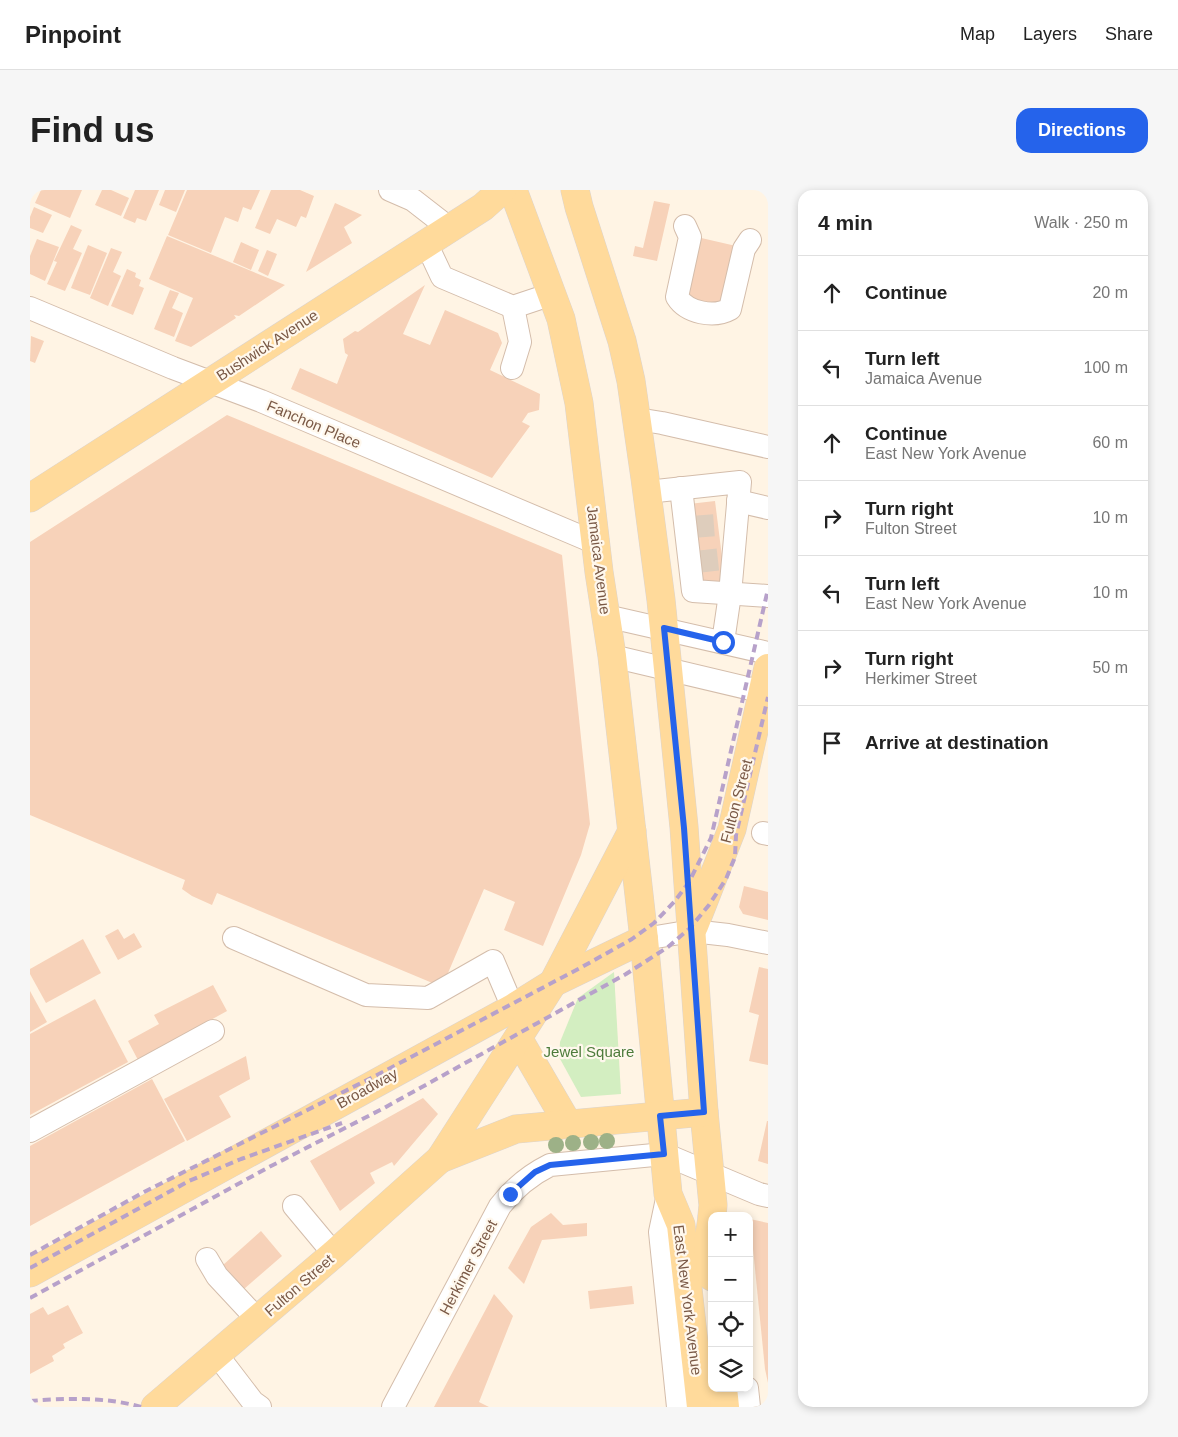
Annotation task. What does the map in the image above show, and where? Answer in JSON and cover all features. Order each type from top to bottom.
[{"type":"main road","name":"Bushwick Avenue","points":[[30,498],[483,206],[502,190]]},
{"type":"main road","name":"Jamaica Avenue","points":[[513,190],[561,319],[579,403],[612,656],[644,939]]},
{"type":"main road","points":[[575,190],[622,341],[631,381],[664,628],[692,931]]},
{"type":"main road","name":"Fulton Street","points":[[692,931],[732,829],[766,684]]},
{"type":"main road","points":[[553,983],[632,831]]},
{"type":"main road","name":"East New York Avenue","points":[[692,931],[704,1112],[714,1212]]},
{"type":"main road","name":"East New York Avenue","points":[[644,939],[668,1194],[681,1225],[701,1407]]},
{"type":"main road","name":"Broadway","points":[[30,1272],[513,1008],[553,983],[644,939]]},
{"type":"main road","name":"Fulton Street","points":[[155,1407],[334,1254],[440,1159],[553,983]]},
{"type":"main road","points":[[518,1038],[568,1124]]},
{"type":"main road","name":"Fulton Street","points":[[440,1159],[516,1129],[704,1112]]},
{"type":"main road","name":"East New York Avenue","points":[[723,1392],[725,1407]]},
{"type":"street","points":[[390,190],[413,200],[449,228]]},
{"type":"street","points":[[684,226],[690,237],[677,297],[682,305],[701,312],[722,314],[730,309],[744,249],[750,240]]},
{"type":"street","points":[[426,243],[442,277],[513,308],[552,294]]},
{"type":"street","name":"Fanchon Place","points":[[30,308],[173,368],[261,401],[596,543]]},
{"type":"street","points":[[512,368],[520,342],[513,308]]},
{"type":"street","points":[[637,419],[768,447]]},
{"type":"street","points":[[647,492],[740,482],[738,501],[727,524],[730,594],[723,642]]},
{"type":"street","points":[[681,488],[693,569],[693,591],[768,596]]},
{"type":"street","points":[[738,501],[768,508]]},
{"type":"street","points":[[653,538],[688,530]]},
{"type":"street","points":[[659,583],[693,569]]},
{"type":"street","points":[[606,616],[768,653]]},
{"type":"street","points":[[612,656],[668,669],[766,684]]},
{"type":"street","points":[[644,939],[692,931],[728,935],[768,943]]},
{"type":"street","points":[[234,938],[366,994],[428,998],[493,961],[513,1008]]},
{"type":"street","points":[[30,1131],[213,1031]]},
{"type":"street","points":[[664,1154],[759,1194],[768,1196]]},
{"type":"street","name":"Herkimer Street","points":[[393,1407],[500,1206],[510,1194],[535,1172],[550,1165],[664,1154]]},
{"type":"street","name":"East New York Avenue","points":[[668,1194],[660,1232],[678,1407]]},
{"type":"street","points":[[294,1206],[334,1254]]},
{"type":"street","points":[[207,1260],[217,1276],[258,1320]]},
{"type":"street","points":[[217,1355],[253,1402],[260,1407]]},
{"type":"street","points":[[747,1392],[748,1407]]},
{"type":"green space","name":"Jewel Square","points":[[614,972],[621,1094],[581,1097],[559,1057],[560,1042],[578,998]]},
{"type":"building","points":[[41,190],[82,190],[70,218],[35,203]]},
{"type":"building","points":[[102,190],[111,190],[129,198],[121,216],[95,205]]},
{"type":"building","points":[[135,190],[159,190],[146,221],[137,218],[135,223],[123,218]]},
{"type":"building","points":[[165,190],[185,190],[176,212],[159,205]]},
{"type":"building","points":[[187,190],[260,190],[251,210],[243,207],[238,222],[225,217],[211,253],[168,235]]},
{"type":"building","points":[[271,190],[300,190],[314,196],[306,218],[301,216],[296,227],[277,219],[270,234],[255,228]]},
{"type":"building","points":[[654,201],[670,204],[657,261],[633,256],[635,246],[643,248]]},
{"type":"building","points":[[335,203],[362,215],[344,227],[352,243],[306,272]]},
{"type":"building","points":[[34,207],[52,215],[43,233],[30,228],[30,217]]},
{"type":"building","points":[[71,225],[82,230],[73,249],[82,253],[65,291],[47,284],[57,262],[54,261]]},
{"type":"building","points":[[167,236],[285,285],[239,316],[234,315],[236,318],[191,347],[175,341],[193,298],[149,279]]},
{"type":"building","points":[[697,237],[736,246],[724,303],[718,307],[688,300]]},
{"type":"building","points":[[37,239],[59,247],[45,281],[30,274],[30,256]]},
{"type":"building","points":[[241,242],[259,250],[251,270],[233,262]]},
{"type":"building","points":[[88,245],[107,253],[90,295],[71,288]]},
{"type":"building","points":[[111,248],[122,252],[113,272],[121,276],[108,306],[90,298]]},
{"type":"building","points":[[267,250],[277,254],[268,276],[258,271]]},
{"type":"building","points":[[127,269],[136,273],[135,277],[141,280],[139,286],[144,288],[133,315],[111,306]]},
{"type":"building","points":[[425,285],[403,334],[430,345],[445,310],[498,333],[502,343],[490,370],[540,394],[539,410],[528,413],[522,422],[530,426],[492,478],[291,389],[300,368],[337,384],[348,355],[345,353],[343,339],[355,331],[358,332]]},
{"type":"building","points":[[170,290],[179,293],[172,308],[183,313],[174,337],[154,329]]},
{"type":"building","points":[[31,336],[44,341],[35,363],[30,361]]},
{"type":"building","points":[[227,415],[562,555],[590,824],[581,855],[543,946],[504,930],[515,902],[484,889],[442,987],[217,893],[212,905],[182,889],[185,880],[30,815],[30,542]]},
{"type":"building","points":[[715,501],[725,581],[698,584],[689,504]]},
{"type":"building","points":[[744,886],[768,892],[768,920],[743,914],[739,907]]},
{"type":"building","points":[[118,929],[124,939],[134,933],[142,947],[118,960],[105,936]]},
{"type":"building","points":[[83,939],[101,973],[46,1003],[30,974],[30,969]]},
{"type":"building","points":[[759,967],[768,969],[768,1065],[749,1061],[759,1015],[749,1012]]},
{"type":"building","points":[[213,985],[227,1011],[138,1060],[128,1041],[159,1024],[154,1015]]},
{"type":"building","points":[[30,991],[47,1022],[30,1032]]},
{"type":"building","points":[[95,999],[128,1062],[30,1115],[30,1034]]},
{"type":"building","points":[[246,1056],[250,1079],[219,1096],[231,1117],[187,1141],[164,1099]]},
{"type":"building","points":[[152,1079],[185,1141],[30,1226],[30,1146]]},
{"type":"building","points":[[423,1098],[438,1114],[394,1166],[392,1162],[370,1173],[375,1183],[340,1211],[310,1161]]},
{"type":"building","points":[[768,1121],[768,1164],[758,1161]]},
{"type":"building","points":[[551,1213],[563,1225],[587,1223],[587,1236],[542,1240],[524,1284],[508,1268],[531,1227]]},
{"type":"building","points":[[753,1220],[768,1223],[768,1383],[753,1249]]},
{"type":"building","points":[[261,1231],[282,1256],[244,1289],[223,1265]]},
{"type":"building","points":[[632,1286],[634,1304],[590,1309],[588,1291]]},
{"type":"building","points":[[494,1294],[513,1316],[479,1402],[489,1407],[434,1407]]},
{"type":"building","points":[[68,1305],[83,1333],[63,1344],[65,1348],[52,1356],[54,1361],[30,1374],[30,1314],[43,1307],[48,1315]]},
{"type":"tunnel","points":[[692,527],[718,525]]},
{"type":"tunnel","points":[[696,562],[722,559]]},
{"type":"railway","points":[[30,1255],[144,1192],[377,1075],[582,967],[632,939],[654,923],[675,901],[689,882],[711,838],[768,589]]},
{"type":"railway","points":[[30,1298],[271,1166],[384,1108],[626,974],[668,947],[690,928],[709,905],[726,879],[735,857],[736,835],[768,697]]},
{"type":"railway","points":[[30,1268],[189,1181],[241,1159],[342,1123]]},
{"type":"railway","points":[[30,1401],[86,1399],[115,1401],[141,1407]]},
{"type":"route","points":[[510,1194],[535,1172],[550,1165],[664,1154],[660,1116],[704,1112],[684,828],[664,628],[723,642]]}]
